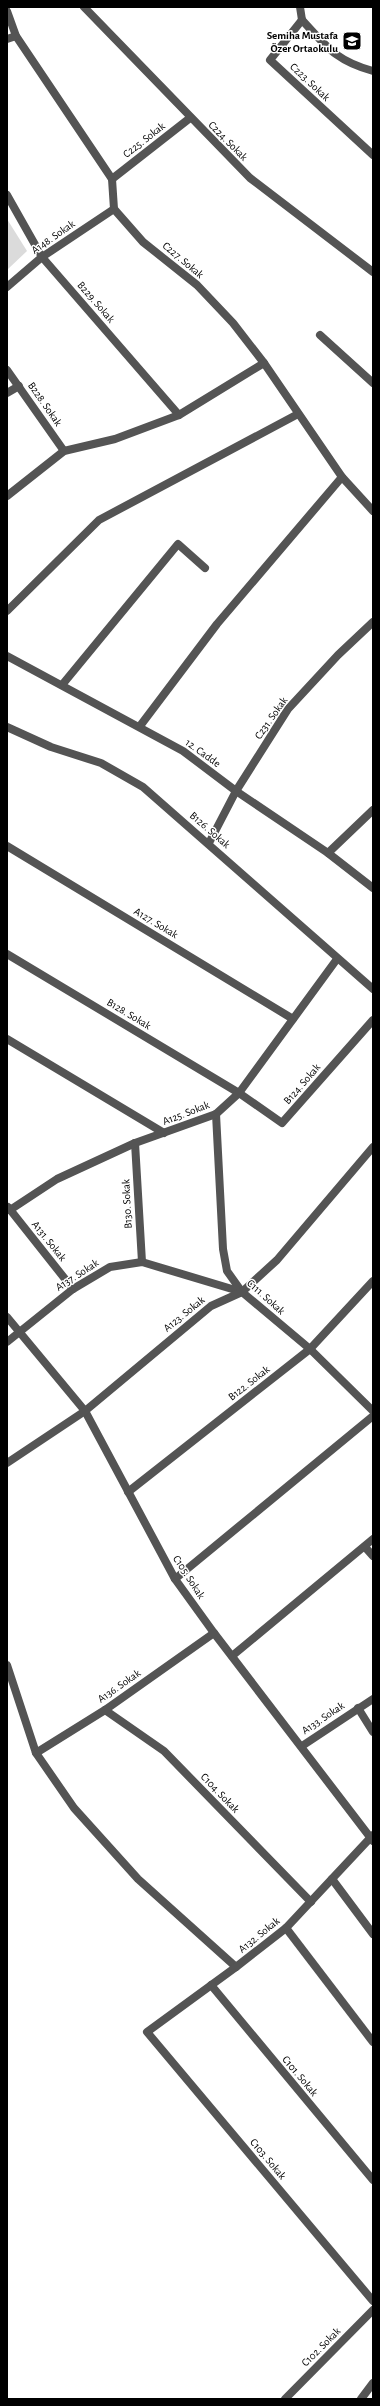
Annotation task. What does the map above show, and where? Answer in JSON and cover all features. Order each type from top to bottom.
[{"type":"street","name":"C224. Sokak","points":[[84,7],[190,118],[250,178],[373,272]]},
{"type":"street","points":[[300,7],[302,20],[330,51],[352,66],[373,71]]},
{"type":"street","points":[[7,11],[16,36],[112,179],[114,210]]},
{"type":"street","name":"C223. Sokak","points":[[302,20],[270,60],[373,155]]},
{"type":"street","points":[[7,39],[16,36]]},
{"type":"street","name":"C225. Sokak","points":[[112,179],[190,118]]},
{"type":"street","name":"B229. Sokak","points":[[7,195],[42,257],[180,415]]},
{"type":"street","name":"A148. Sokak","points":[[7,287],[42,257],[114,210]]},
{"type":"street","name":"C227. Sokak","points":[[114,210],[144,242],[197,286],[234,323],[264,362],[342,477],[373,511]]},
{"type":"street","points":[[320,335],[373,383]]},
{"type":"street","points":[[7,496],[64,451],[115,438],[180,415],[264,362]]},
{"type":"street","name":"B228. Sokak","points":[[7,370],[64,451]]},
{"type":"street","points":[[7,393],[19,386]]},
{"type":"street","points":[[7,610],[98,520],[298,414]]},
{"type":"street","points":[[140,726],[217,624],[342,477]]},
{"type":"street","points":[[62,685],[178,544],[205,568]]},
{"type":"street","name":"C231. Sokak","points":[[209,843],[236,791],[288,709],[338,655],[373,622]]},
{"type":"street","name":"12. Cadde","points":[[7,656],[140,726],[183,752],[236,791],[328,854],[373,888]]},
{"type":"street","name":"B126. Sokak","points":[[7,727],[51,748],[101,763],[143,787],[209,843],[337,959],[373,989]]},
{"type":"street","points":[[328,854],[373,810]]},
{"type":"street","name":"A127. Sokak","points":[[7,846],[293,1019]]},
{"type":"street","name":"B128. Sokak","points":[[7,954],[239,1093]]},
{"type":"street","name":"A125. Sokak","points":[[8,1208],[58,1179],[135,1144],[216,1114],[239,1093],[337,959]]},
{"type":"street","name":"B124. Sokak","points":[[239,1093],[282,1123],[373,1020]]},
{"type":"street","points":[[7,1039],[164,1133]]},
{"type":"street","name":"C111. Sokak","points":[[216,1114],[224,1249],[227,1271],[242,1292],[310,1349],[373,1411]]},
{"type":"street","name":"B130. Sokak","points":[[135,1144],[142,1262]]},
{"type":"street","name":"A123. Sokak","points":[[7,1463],[85,1411],[211,1306],[242,1292],[277,1260],[373,1147]]},
{"type":"street","name":"A131. Sokak","points":[[8,1208],[73,1289]]},
{"type":"street","name":"A137. Sokak","points":[[7,1342],[73,1289],[110,1267],[142,1262],[242,1292]]},
{"type":"street","name":"B122. Sokak","points":[[128,1492],[310,1349],[373,1281]]},
{"type":"street","name":"C105. Sokak","points":[[7,1317],[85,1411],[175,1578],[214,1633],[372,1838]]},
{"type":"street","points":[[175,1578],[373,1416]]},
{"type":"street","points":[[232,1656],[373,1539]]},
{"type":"street","points":[[365,1547],[373,1556]]},
{"type":"street","name":"A136. Sokak","points":[[36,1753],[105,1710],[214,1633]]},
{"type":"street","points":[[7,1665],[36,1753],[74,1808],[138,1879],[236,1967]]},
{"type":"street","name":"A133. Sokak","points":[[302,1746],[373,1699]]},
{"type":"street","name":"A133. Sokak","points":[[358,1708],[373,1732]]},
{"type":"street","name":"C104. Sokak","points":[[105,1710],[164,1751],[311,1902]]},
{"type":"street","name":"A132. Sokak","points":[[147,2032],[236,1967],[286,1928],[372,1838]]},
{"type":"street","points":[[332,1879],[373,1934]]},
{"type":"street","points":[[286,1928],[373,2042]]},
{"type":"street","name":"C101. Sokak","points":[[211,1985],[373,2180]]},
{"type":"street","name":"C103. Sokak","points":[[147,2032],[373,2301]]},
{"type":"street","name":"C102. Sokak","points":[[285,2399],[373,2310]]},
{"type":"street","points":[[361,2399],[373,2383]]},
{"type":"shaded area","points":[[7,219],[27,251],[7,270]]},
{"type":"place","name":"Semiha Mustafa Özer Ortaokulu","points":[[352,41]]}]
